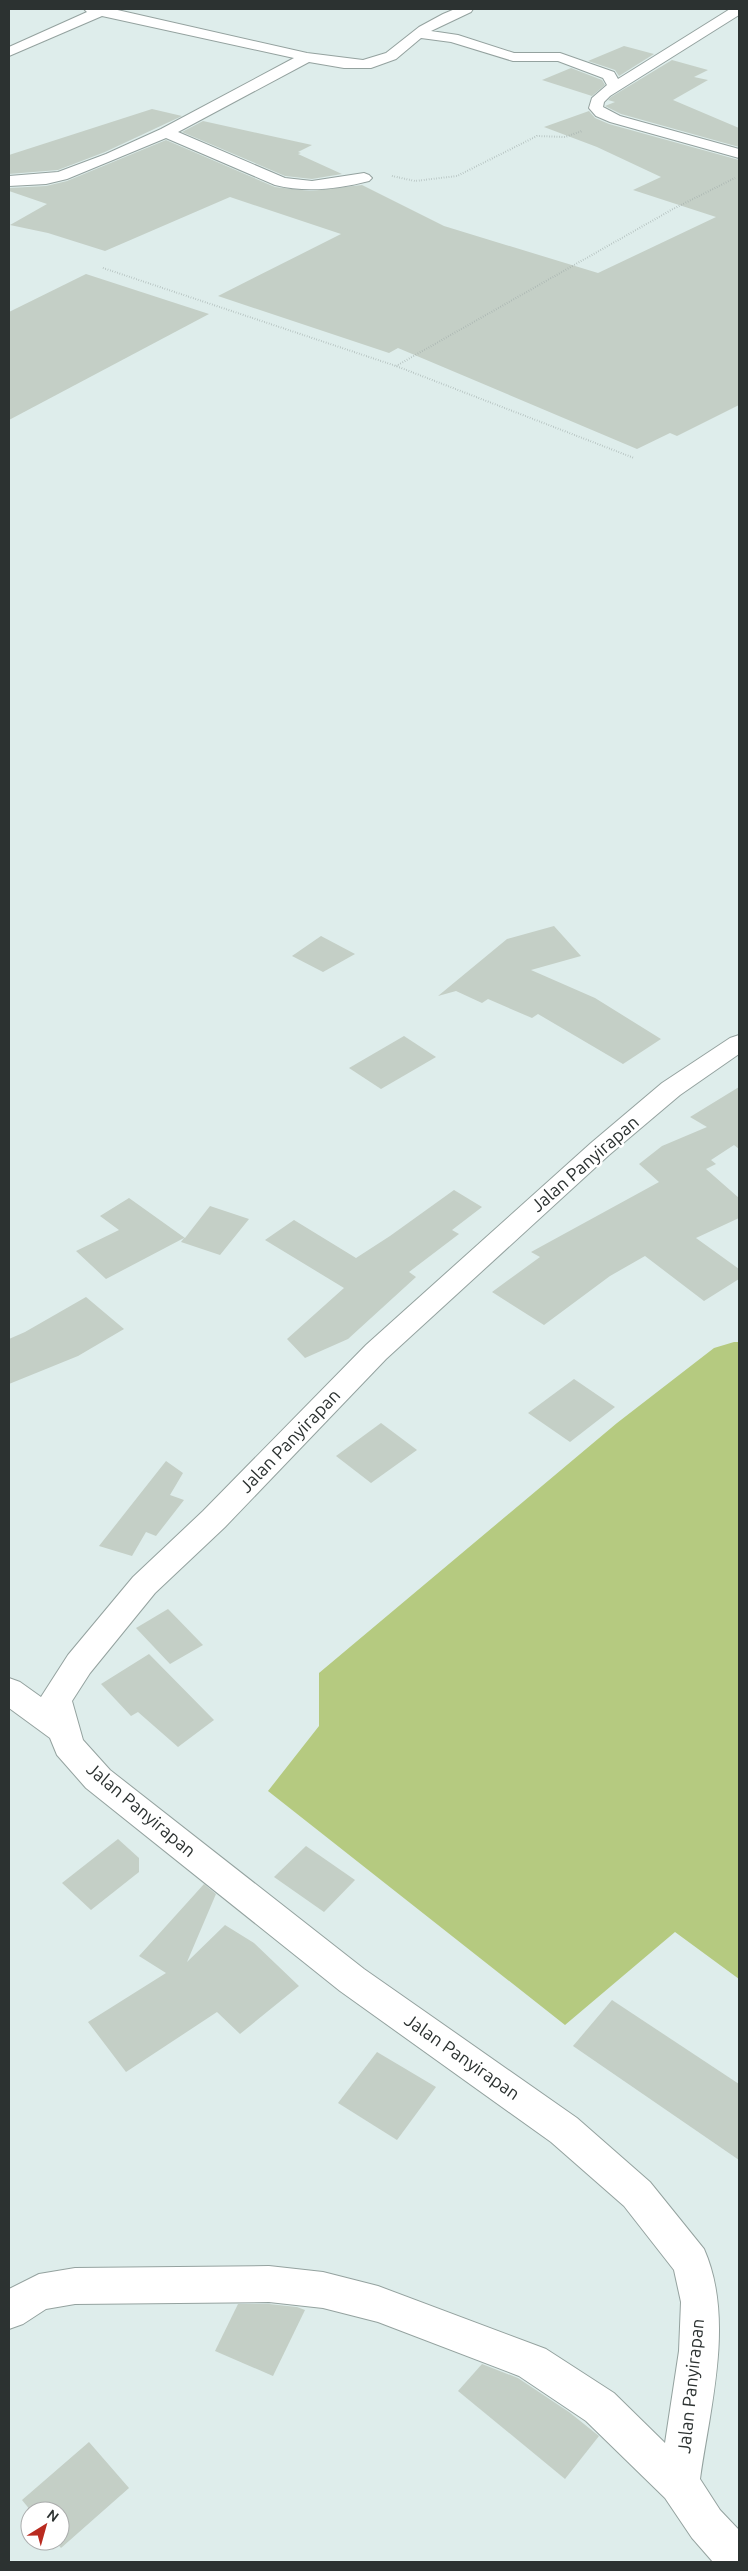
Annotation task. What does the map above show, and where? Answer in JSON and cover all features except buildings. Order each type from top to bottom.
[{"type":"street","points":[[9,52],[100,9],[307,57],[366,64],[380,62],[395,54],[419,34],[439,21],[466,9]]},
{"type":"street","points":[[739,9],[615,87],[598,101],[596,108],[601,113],[615,119],[739,154]]},
{"type":"street","points":[[419,34],[453,38],[513,57],[560,58],[610,75],[615,87]]},
{"type":"street","points":[[9,181],[62,176],[111,157],[166,132],[307,57]]},
{"type":"street","points":[[166,132],[280,182],[295,186],[314,187],[364,178]]},
{"type":"street","name":"Jalan Panyirapan","points":[[679,2484],[698,2351],[700,2302],[691,2262],[643,2202],[564,2130],[352,1980],[98,1779],[68,1746],[56,1700],[78,1664],[144,1585],[214,1519],[376,1352],[664,1095],[712,1059],[739,1043]]},
{"type":"street","points":[[9,1692],[64,1731]]},
{"type":"street","points":[[9,2311],[39,2292],[74,2286],[269,2284],[323,2290],[378,2304],[532,2362],[600,2407],[679,2484],[706,2524],[739,2560]]},
{"type":"path","points":[[364,178],[386,174],[415,181],[457,176],[537,136],[565,137],[615,119]]},
{"type":"path","points":[[396,366],[673,209],[738,177]]},
{"type":"path","points":[[103,268],[396,366],[634,458]]},
{"type":"green space","points":[[739,1342],[739,1979],[675,1932],[565,2025],[268,1791],[319,1726],[319,1673],[617,1423],[714,1348]]}]
